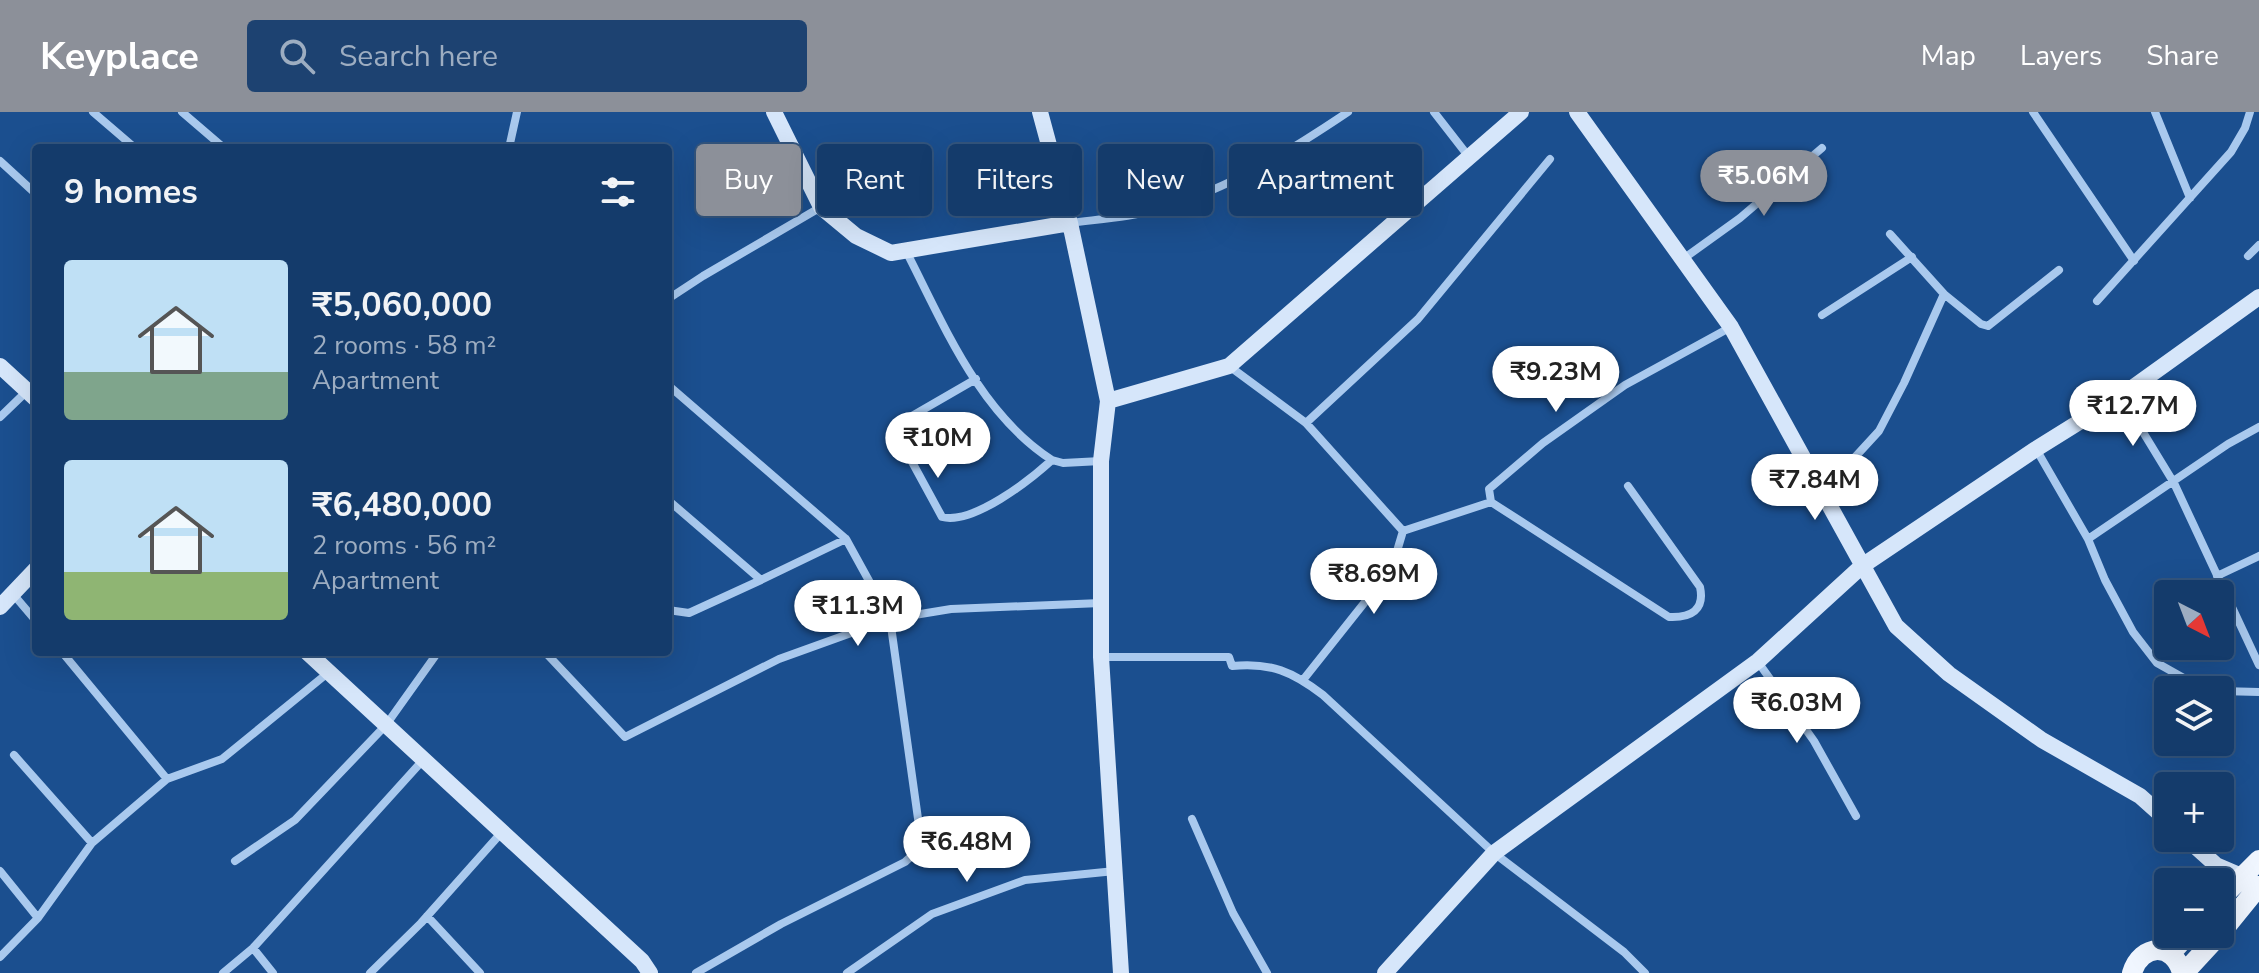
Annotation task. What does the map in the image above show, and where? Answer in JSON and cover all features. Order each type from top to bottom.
[{"type":"main road","points":[[2234,911],[2252,882],[2259,860]]},
{"type":"main road","points":[[2234,892],[2252,882]]},
{"type":"main road","points":[[2171,953],[2175,948]]},
{"type":"main road","points":[[2132,973],[2137,960],[2146,952],[2158,950],[2171,953],[2183,973],[2207,948]]},
{"type":"street","points":[[93,112],[130,144]]},
{"type":"street","points":[[182,112],[219,144]]},
{"type":"street","points":[[510,144],[517,112]]},
{"type":"street","points":[[774,112],[817,199]]},
{"type":"street","points":[[1040,112],[1070,223],[1108,401],[1101,461],[1101,657],[1121,973]]},
{"type":"street","points":[[832,216],[868,244],[891,253],[1161,209],[1231,182],[1294,149],[1348,112]]},
{"type":"street","points":[[1434,112],[1469,158]]},
{"type":"street","points":[[1108,401],[1229,366],[1521,112]]},
{"type":"street","points":[[1577,112],[1731,327],[1896,626],[1949,674],[2042,740],[2140,796],[2154,808]]},
{"type":"street","points":[[2033,112],[2134,261]]},
{"type":"street","points":[[2155,112],[2190,198]]},
{"type":"street","points":[[2240,112],[2245,128]]},
{"type":"street","points":[[2097,301],[2231,152],[2250,112]]},
{"type":"street","points":[[1682,260],[1740,218],[1822,148]]},
{"type":"street","points":[[1306,423],[1418,319],[1550,159]]},
{"type":"street","points":[[0,161],[32,190]]},
{"type":"street","points":[[672,296],[817,209]]},
{"type":"street","points":[[1890,234],[1944,294],[1981,324],[1988,326],[2059,270]]},
{"type":"street","points":[[2248,256],[2259,245]]},
{"type":"street","points":[[906,250],[959,353],[998,413],[1052,460],[1063,463],[1101,461]]},
{"type":"street","points":[[1822,315],[1912,257]]},
{"type":"street","points":[[1822,493],[1879,431],[1944,294]]},
{"type":"street","points":[[1390,968],[1494,853],[1758,661],[1862,566],[2121,396],[2259,297]]},
{"type":"street","points":[[1628,486],[1700,587],[1703,599],[1698,608],[1683,618],[1669,617],[1491,502],[1489,489],[1543,443],[1625,385],[1731,327]]},
{"type":"street","points":[[0,366],[32,394]]},
{"type":"street","points":[[1229,366],[1306,423],[1403,531]]},
{"type":"street","points":[[976,379],[893,427],[942,517],[953,520],[997,501],[1022,486],[1052,460]]},
{"type":"street","points":[[672,388],[846,539],[890,619],[921,840],[919,849],[905,862],[781,924],[696,973]]},
{"type":"street","points":[[0,417],[32,396]]},
{"type":"street","points":[[2121,396],[2174,483],[2259,665]]},
{"type":"street","points":[[2088,539],[2228,444],[2259,427]]},
{"type":"street","points":[[2036,449],[2088,539],[2105,580],[2133,632],[2157,663],[2180,676]]},
{"type":"street","points":[[1403,531],[1491,502]]},
{"type":"street","points":[[672,503],[761,580]]},
{"type":"street","points":[[1303,680],[1392,568],[1403,531]]},
{"type":"street","points":[[672,611],[689,613],[846,539]]},
{"type":"street","points":[[2217,576],[2259,556]]},
{"type":"street","points":[[0,607],[32,573]]},
{"type":"street","points":[[13,594],[32,616]]},
{"type":"street","points":[[549,656],[625,737],[779,659],[890,619],[951,609],[1102,603]]},
{"type":"street","points":[[65,656],[167,779]]},
{"type":"street","points":[[311,656],[642,961],[650,973]]},
{"type":"street","points":[[235,861],[295,820],[386,725],[435,656]]},
{"type":"street","points":[[1101,657],[1229,657],[1232,666],[1248,664],[1286,670],[1323,695],[1494,853],[1624,952],[1645,973]]},
{"type":"street","points":[[1758,661],[1814,741],[1856,816]]},
{"type":"street","points":[[0,957],[38,918],[92,843],[167,779],[222,759],[329,672]]},
{"type":"street","points":[[2234,691],[2259,692]]},
{"type":"street","points":[[14,755],[92,843]]},
{"type":"street","points":[[223,973],[253,948],[425,759]]},
{"type":"street","points":[[1192,819],[1233,913],[1267,973]]},
{"type":"street","points":[[370,973],[427,916],[502,832]]},
{"type":"street","points":[[2202,852],[2216,865],[2252,882]]},
{"type":"street","points":[[0,871],[38,918]]},
{"type":"street","points":[[847,973],[932,914],[1025,880],[1115,871]]},
{"type":"street","points":[[427,916],[480,973]]},
{"type":"street","points":[[253,948],[273,973]]}]
